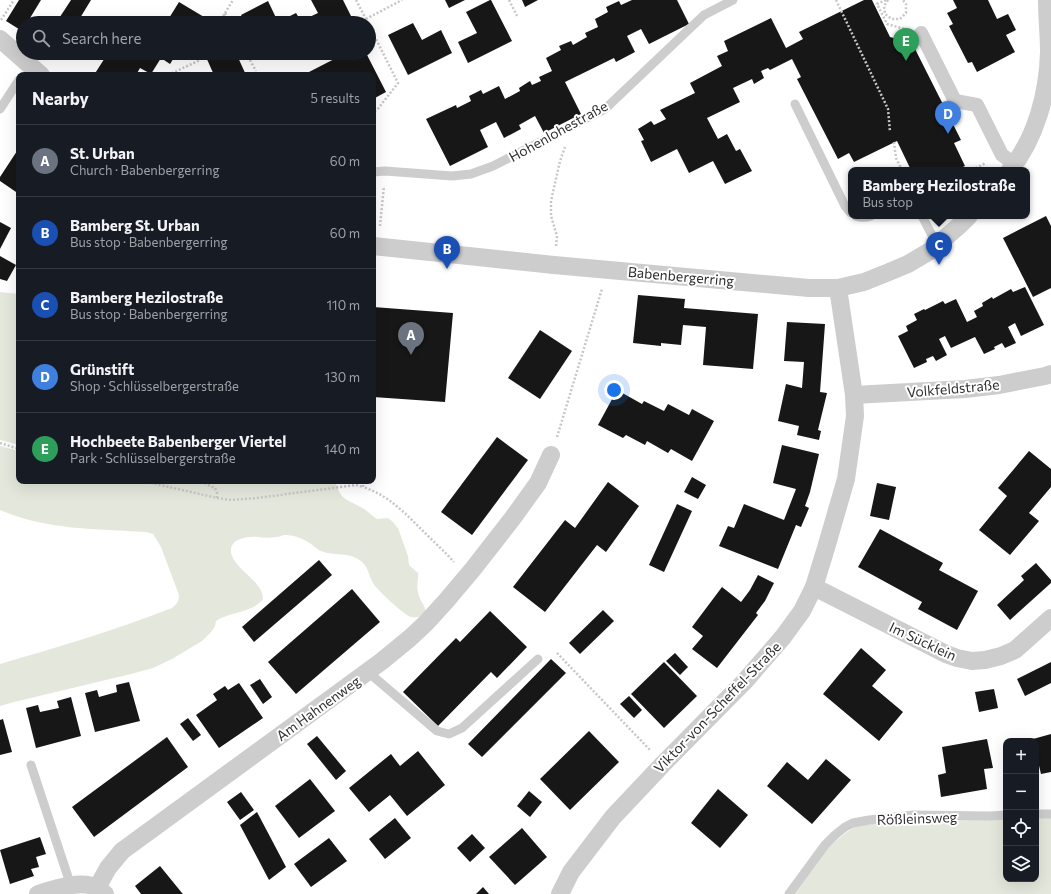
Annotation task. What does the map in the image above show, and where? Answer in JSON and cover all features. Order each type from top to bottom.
[{"type":"street","points":[[920,33],[955,101],[977,105],[1002,155],[1012,167],[1031,135],[1048,90],[1049,53],[1047,0]]},
{"type":"street","points":[[0,39],[16,54]]},
{"type":"street","points":[[22,60],[32,70]]},
{"type":"street","name":"Babenbergerring","points":[[376,246],[554,265],[809,288],[838,288],[864,282],[908,264],[930,251],[966,219]]},
{"type":"street","name":"Viktor-von-Scheffel-Straße","points":[[560,894],[571,872],[613,817],[745,681],[784,637],[802,611],[814,587],[846,479],[855,416],[854,395],[838,288]]},
{"type":"street","name":"Volkfeldstraße","points":[[854,395],[965,389],[999,385],[1051,374]]},
{"type":"street","name":"Am Hahnenweg","points":[[38,894],[56,888],[87,884],[101,891],[108,868],[122,851],[368,672],[404,643],[426,623],[467,576],[512,520],[538,483],[551,455]]},
{"type":"street","name":"Im Sücklein","points":[[814,587],[946,654],[972,661],[985,660],[1001,656],[1015,650],[1051,618]]},
{"type":"lane","name":"Hohenlohestraße","points":[[376,172],[385,171],[452,176],[471,174],[493,166],[605,109],[704,15],[733,0]]},
{"type":"lane","points":[[0,109],[16,85]]},
{"type":"lane","points":[[795,104],[848,210]]},
{"type":"lane","points":[[923,219],[936,245]]},
{"type":"lane","points":[[368,672],[437,731],[450,734],[462,728],[538,659]]},
{"type":"lane","points":[[31,765],[71,886]]},
{"type":"lane","points":[[1039,814],[1051,814]]},
{"type":"lane","name":"Rößleinsweg","points":[[789,894],[825,845],[845,827],[853,823],[913,815],[1003,815]]},
{"type":"path","points":[[0,22],[14,0]]},
{"type":"path","points":[[223,16],[233,0]]},
{"type":"path","points":[[356,0],[364,16]]},
{"type":"path","points":[[372,16],[402,0]]},
{"type":"path","points":[[509,0],[517,16]]},
{"type":"path","points":[[836,0],[888,109],[890,132]]},
{"type":"path","points":[[887,0],[884,6],[885,14],[892,19],[900,19],[906,13],[906,4],[903,0]]},
{"type":"path","points":[[887,0],[877,4],[887,24],[920,33]]},
{"type":"path","points":[[376,40],[398,83],[376,110]]},
{"type":"path","points":[[174,72],[198,60]]},
{"type":"path","points":[[250,60],[256,71]]},
{"type":"path","points":[[557,236],[551,216],[551,201],[560,161],[574,124]]},
{"type":"path","points":[[894,142],[896,158],[900,167]]},
{"type":"path","points":[[376,246],[385,171]]},
{"type":"path","points":[[559,430],[597,304]]},
{"type":"path","points":[[0,443],[16,448]]},
{"type":"path","points":[[156,484],[231,500],[356,485],[363,487],[373,490],[403,511],[467,576]]},
{"type":"path","points":[[206,484],[215,488],[217,498]]},
{"type":"path","points":[[557,653],[663,764]]},
{"type":"shaded area","points":[[0,292],[16,294],[16,444],[0,440]]},
{"type":"shaded area","points":[[0,446],[16,450],[16,484],[336,484],[340,493],[346,499],[364,509],[377,519],[388,518],[398,528],[408,556],[409,565],[418,573],[417,589],[426,613],[423,616],[411,617],[403,612],[375,586],[364,564],[358,559],[319,550],[305,540],[292,536],[284,535],[270,538],[246,538],[237,540],[234,543],[231,550],[232,556],[262,592],[263,599],[259,604],[216,621],[212,631],[202,641],[172,659],[153,668],[0,706],[0,664],[87,638],[172,608],[179,599],[179,595],[161,547],[153,534],[146,532],[90,529],[53,525],[17,517],[0,510]]},
{"type":"shaded area","points":[[1039,818],[1051,818],[1051,894],[792,894],[821,856],[847,832],[857,826],[909,819],[1003,819],[1003,882],[1039,882]]},
{"type":"building","points":[[19,0],[41,0],[31,16],[16,16],[16,27],[6,21]]},
{"type":"building","points":[[71,0],[91,0],[81,16],[61,16]]},
{"type":"building","points":[[311,0],[343,0],[351,16],[312,16],[318,13]]},
{"type":"building","points":[[445,0],[465,0],[449,8]]},
{"type":"building","points":[[490,0],[512,41],[468,63],[458,42],[477,33],[466,12]]},
{"type":"building","points":[[522,0],[538,0],[525,7]]},
{"type":"building","points":[[632,0],[677,0],[689,24],[649,44],[641,29],[627,36],[635,52],[616,62],[614,58],[565,82],[581,114],[544,133],[535,116],[519,125],[521,129],[504,138],[496,122],[480,130],[488,147],[450,166],[426,119],[456,105],[457,108],[471,101],[469,96],[481,90],[483,94],[499,86],[505,99],[520,91],[519,88],[530,81],[532,85],[541,81],[539,77],[552,71],[546,58],[561,50],[559,46],[571,41],[573,45],[587,37],[585,33],[598,27],[595,19],[608,12],[606,7],[619,1],[621,5]]},
{"type":"building","points":[[864,0],[872,0],[890,37],[912,43],[961,140],[954,143],[965,166],[910,167],[897,141],[854,162],[849,153],[838,159],[797,79],[801,77],[792,59],[770,70],[768,68],[761,71],[764,78],[754,84],[752,79],[733,88],[740,102],[707,118],[718,139],[727,134],[736,151],[740,149],[752,171],[725,184],[713,161],[689,173],[677,149],[651,162],[641,141],[644,140],[638,129],[651,121],[654,125],[666,119],[660,110],[695,93],[690,83],[722,66],[717,56],[728,51],[724,41],[771,18],[786,48],[803,39],[799,32]]},
{"type":"building","points":[[953,0],[988,0],[997,19],[1008,14],[1016,30],[1006,35],[1015,52],[977,72],[972,62],[968,63],[949,26],[953,24],[947,13],[957,8]]},
{"type":"building","points":[[268,1],[275,16],[242,16],[241,15]]},
{"type":"building","points":[[179,2],[202,16],[170,16]]},
{"type":"building","points":[[296,13],[298,16],[290,16]]},
{"type":"building","points":[[413,23],[422,40],[441,30],[452,53],[408,75],[388,35]]},
{"type":"building","points":[[104,60],[160,60],[152,72],[147,72],[140,68],[138,72],[96,72]]},
{"type":"building","points":[[164,60],[173,60],[170,64]]},
{"type":"building","points":[[207,60],[239,60],[245,72],[213,72]]},
{"type":"building","points":[[332,60],[370,60],[376,72],[309,72]]},
{"type":"building","points":[[376,72],[386,92],[376,97]]},
{"type":"building","points":[[16,153],[16,192],[0,181],[0,177]]},
{"type":"building","points":[[1046,216],[1051,226],[1051,288],[1033,297],[1003,238]]},
{"type":"building","points":[[0,222],[11,228],[0,249]]},
{"type":"building","points":[[0,256],[16,265],[7,281],[0,279]]},
{"type":"building","points":[[1025,287],[1044,325],[1021,336],[1015,323],[1008,327],[1016,343],[1005,348],[1002,343],[994,347],[995,349],[984,354],[975,337],[951,348],[945,336],[939,339],[947,355],[936,361],[933,356],[926,359],[927,362],[914,368],[898,336],[908,331],[906,326],[917,320],[914,314],[943,301],[945,304],[956,299],[967,322],[977,317],[974,311],[983,306],[982,303],[1011,289],[1013,292]]},
{"type":"building","points":[[638,295],[685,299],[684,308],[758,314],[753,369],[703,365],[706,327],[683,325],[681,345],[661,343],[661,346],[633,343]]},
{"type":"building","points":[[376,307],[453,313],[445,402],[376,397]]},
{"type":"building","points":[[787,322],[825,324],[820,392],[827,393],[818,430],[821,431],[819,440],[797,435],[799,426],[778,421],[786,384],[802,388],[804,362],[784,361]]},
{"type":"building","points":[[540,330],[572,351],[540,399],[508,378]]},
{"type":"building","points":[[617,390],[642,404],[644,401],[664,411],[668,404],[689,415],[692,409],[714,421],[692,461],[671,449],[668,453],[647,441],[645,445],[626,435],[623,438],[598,425]]},
{"type":"building","points":[[497,437],[528,460],[472,535],[441,512]]},
{"type":"building","points":[[782,445],[819,454],[805,506],[809,508],[801,527],[796,525],[778,569],[719,546],[728,526],[734,528],[744,504],[784,520],[796,489],[773,483]]},
{"type":"building","points":[[1029,451],[1051,469],[1051,487],[1029,513],[1039,521],[1010,555],[979,530],[1007,496],[998,488]]},
{"type":"building","points":[[692,477],[706,485],[698,499],[684,492]]},
{"type":"building","points":[[608,482],[639,506],[606,552],[597,545],[545,612],[513,587],[565,520],[575,528]]},
{"type":"building","points":[[877,483],[896,487],[889,520],[870,516]]},
{"type":"building","points":[[677,504],[692,511],[664,572],[649,565]]},
{"type":"building","points":[[880,529],[943,563],[939,570],[978,591],[957,630],[918,609],[922,602],[858,567]]},
{"type":"building","points":[[319,560],[332,575],[254,642],[242,627]]},
{"type":"building","points":[[1036,563],[1051,580],[1051,583],[1010,620],[997,605],[1024,580],[1021,576]]},
{"type":"building","points":[[758,575],[774,583],[765,601],[756,613],[758,615],[717,668],[692,649],[703,636],[692,627],[722,587],[741,602],[750,590]]},
{"type":"building","points":[[352,589],[380,622],[296,694],[268,662]]},
{"type":"building","points":[[603,610],[614,621],[580,654],[569,643]]},
{"type":"building","points":[[490,611],[527,647],[497,678],[491,672],[438,726],[403,692],[456,638],[460,642]]},
{"type":"building","points":[[861,648],[886,670],[872,686],[903,712],[879,741],[823,694]]},
{"type":"building","points":[[675,653],[688,667],[680,675],[666,661]]},
{"type":"building","points":[[551,659],[566,673],[482,757],[468,744]]},
{"type":"building","points":[[664,662],[697,696],[664,728],[631,694]]},
{"type":"building","points":[[1051,662],[1051,683],[1025,696],[1017,679]]},
{"type":"building","points":[[260,679],[272,697],[263,704],[250,685]]},
{"type":"building","points":[[129,682],[140,721],[95,732],[85,693],[97,690],[99,697],[117,692],[116,685]]},
{"type":"building","points":[[239,683],[263,718],[219,748],[196,715],[217,700],[213,694],[225,686],[228,690]]},
{"type":"building","points":[[994,689],[998,708],[979,712],[975,692]]},
{"type":"building","points":[[629,696],[642,710],[634,718],[620,704]]},
{"type":"building","points":[[71,697],[81,736],[36,748],[26,708],[38,705],[40,712],[59,708],[57,701]]},
{"type":"building","points":[[188,718],[201,735],[193,741],[180,724]]},
{"type":"building","points":[[3,719],[12,752],[0,755],[0,720]]},
{"type":"building","points":[[589,731],[619,762],[570,810],[540,779]]},
{"type":"building","points":[[1051,734],[1051,772],[1041,774],[1039,766],[1039,738],[1037,738]]},
{"type":"building","points":[[317,736],[346,771],[336,780],[307,744]]},
{"type":"building","points":[[167,737],[188,767],[94,837],[72,807]]},
{"type":"building","points":[[987,739],[993,768],[984,769],[987,789],[941,797],[938,775],[946,773],[942,747]]},
{"type":"building","points":[[418,751],[445,785],[407,816],[390,795],[369,812],[349,788],[391,754],[400,766]]},
{"type":"building","points":[[826,759],[851,780],[812,824],[767,786],[787,762],[808,780]]},
{"type":"building","points":[[310,779],[335,811],[299,838],[275,806]]},
{"type":"building","points":[[718,789],[748,815],[720,848],[691,823]]},
{"type":"building","points":[[529,791],[542,802],[530,817],[517,806]]},
{"type":"building","points":[[241,792],[254,810],[240,820],[227,802]]},
{"type":"building","points":[[257,812],[286,867],[269,880],[240,825]]},
{"type":"building","points":[[395,818],[411,838],[385,859],[369,839]]},
{"type":"building","points":[[522,828],[547,857],[515,885],[489,857]]},
{"type":"building","points":[[472,834],[485,848],[470,862],[457,848]]},
{"type":"building","points":[[40,837],[46,854],[36,857],[39,867],[31,869],[34,876],[10,884],[0,850]]},
{"type":"building","points":[[329,838],[347,861],[311,887],[294,864]]},
{"type":"building","points":[[160,866],[183,894],[141,894],[135,886]]},
{"type":"building","points":[[483,887],[489,894],[476,894]]},
{"type":"place","name":"Hochbeete Babenberger Viertel","points":[[906,61]]},
{"type":"place","name":"Grünstift","points":[[948,134]]},
{"type":"place","name":"Bamberg Hezilostraße","points":[[939,265]]},
{"type":"place","name":"Bamberg St. Urban","points":[[447,269]]},
{"type":"place","name":"St. Urban","points":[[411,355]]}]
